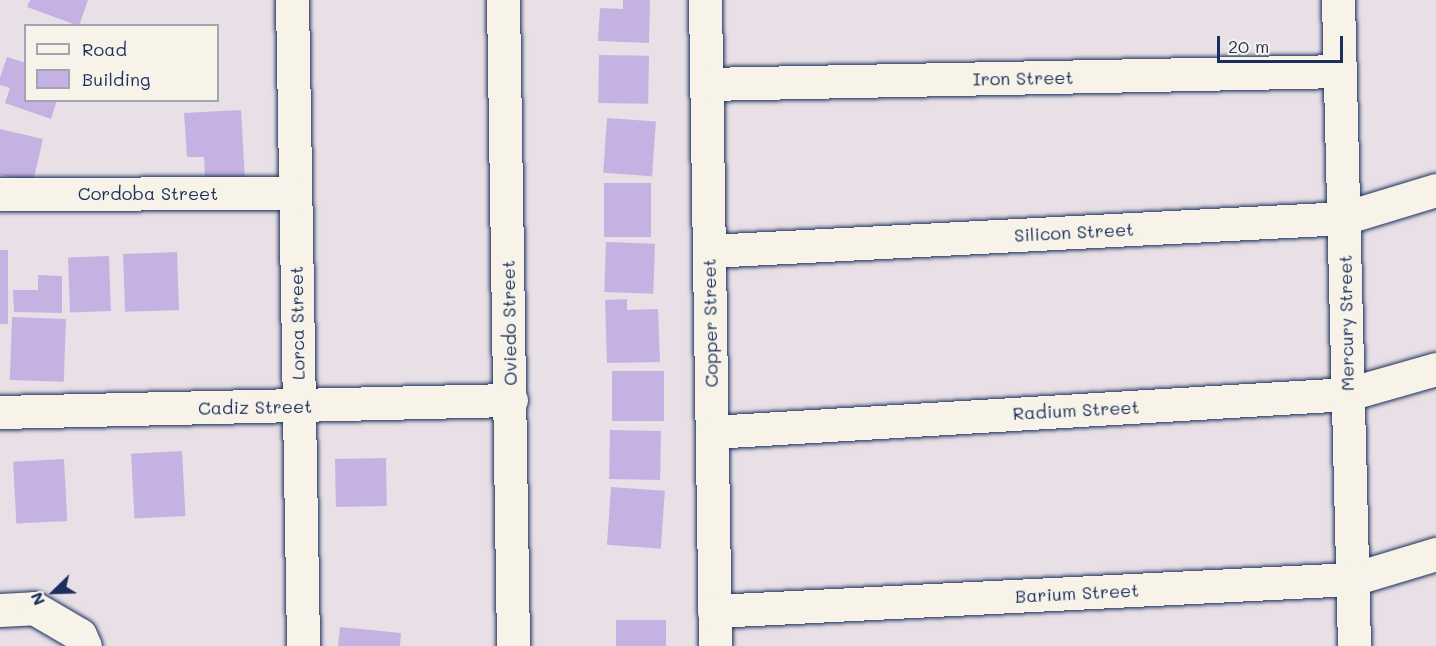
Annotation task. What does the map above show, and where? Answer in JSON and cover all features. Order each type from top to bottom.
[{"type":"street","name":"Lorca Street","points":[[292,0],[303,646]]},
{"type":"street","name":"Oviedo Street","points":[[503,0],[511,400],[513,646]]},
{"type":"street","name":"Copper Street","points":[[705,0],[715,646]]},
{"type":"street","name":"Mercury Street","points":[[1338,0],[1354,646]]},
{"type":"street","name":"Iron Street","points":[[706,84],[1340,71]]},
{"type":"street","name":"Silicon Street","points":[[709,251],[1344,218],[1436,190]]},
{"type":"street","name":"Cordoba Street","points":[[0,194],[295,193]]},
{"type":"street","name":"Radium Street","points":[[712,432],[1348,394],[1436,369]]},
{"type":"street","name":"Cadiz Street","points":[[0,412],[511,400]]},
{"type":"street","name":"Barium Street","points":[[714,611],[1353,579],[1436,554]]},
{"type":"street","points":[[0,610],[34,608],[80,636],[86,646]]},
{"type":"building","points":[[30,0],[88,0],[80,24],[74,24],[27,7]]},
{"type":"building","points":[[623,0],[650,0],[649,43],[598,41],[600,8],[623,9]]},
{"type":"building","points":[[599,55],[649,56],[648,104],[598,103]]},
{"type":"building","points":[[7,57],[24,62],[24,102],[56,102],[51,119],[5,103],[10,88],[0,85]]},
{"type":"building","points":[[241,110],[245,179],[205,181],[204,157],[187,157],[184,113]]},
{"type":"building","points":[[607,118],[656,121],[652,176],[603,173]]},
{"type":"building","points":[[0,129],[43,139],[33,182],[0,175]]},
{"type":"building","points":[[604,183],[651,183],[651,237],[604,237]]},
{"type":"building","points":[[606,242],[655,244],[653,294],[604,292]]},
{"type":"building","points":[[0,250],[8,250],[8,324],[0,324]]},
{"type":"building","points":[[177,252],[179,310],[125,312],[123,254]]},
{"type":"building","points":[[109,256],[111,311],[70,312],[68,257]]},
{"type":"building","points":[[38,275],[62,276],[62,313],[14,312],[13,290],[38,290]]},
{"type":"building","points":[[627,299],[627,310],[658,309],[660,362],[607,363],[605,300]]},
{"type":"building","points":[[12,317],[66,319],[64,382],[10,380]]},
{"type":"building","points":[[612,371],[664,371],[664,421],[612,421]]},
{"type":"building","points":[[610,430],[661,431],[660,480],[609,479]]},
{"type":"building","points":[[182,451],[185,516],[134,519],[131,454]]},
{"type":"building","points":[[386,458],[387,506],[336,507],[335,459]]},
{"type":"building","points":[[64,459],[67,521],[16,524],[13,462]]},
{"type":"building","points":[[611,487],[665,491],[661,549],[607,545]]},
{"type":"building","points":[[616,620],[666,620],[666,646],[616,646]]},
{"type":"building","points":[[340,627],[401,633],[400,646],[338,646]]}]
